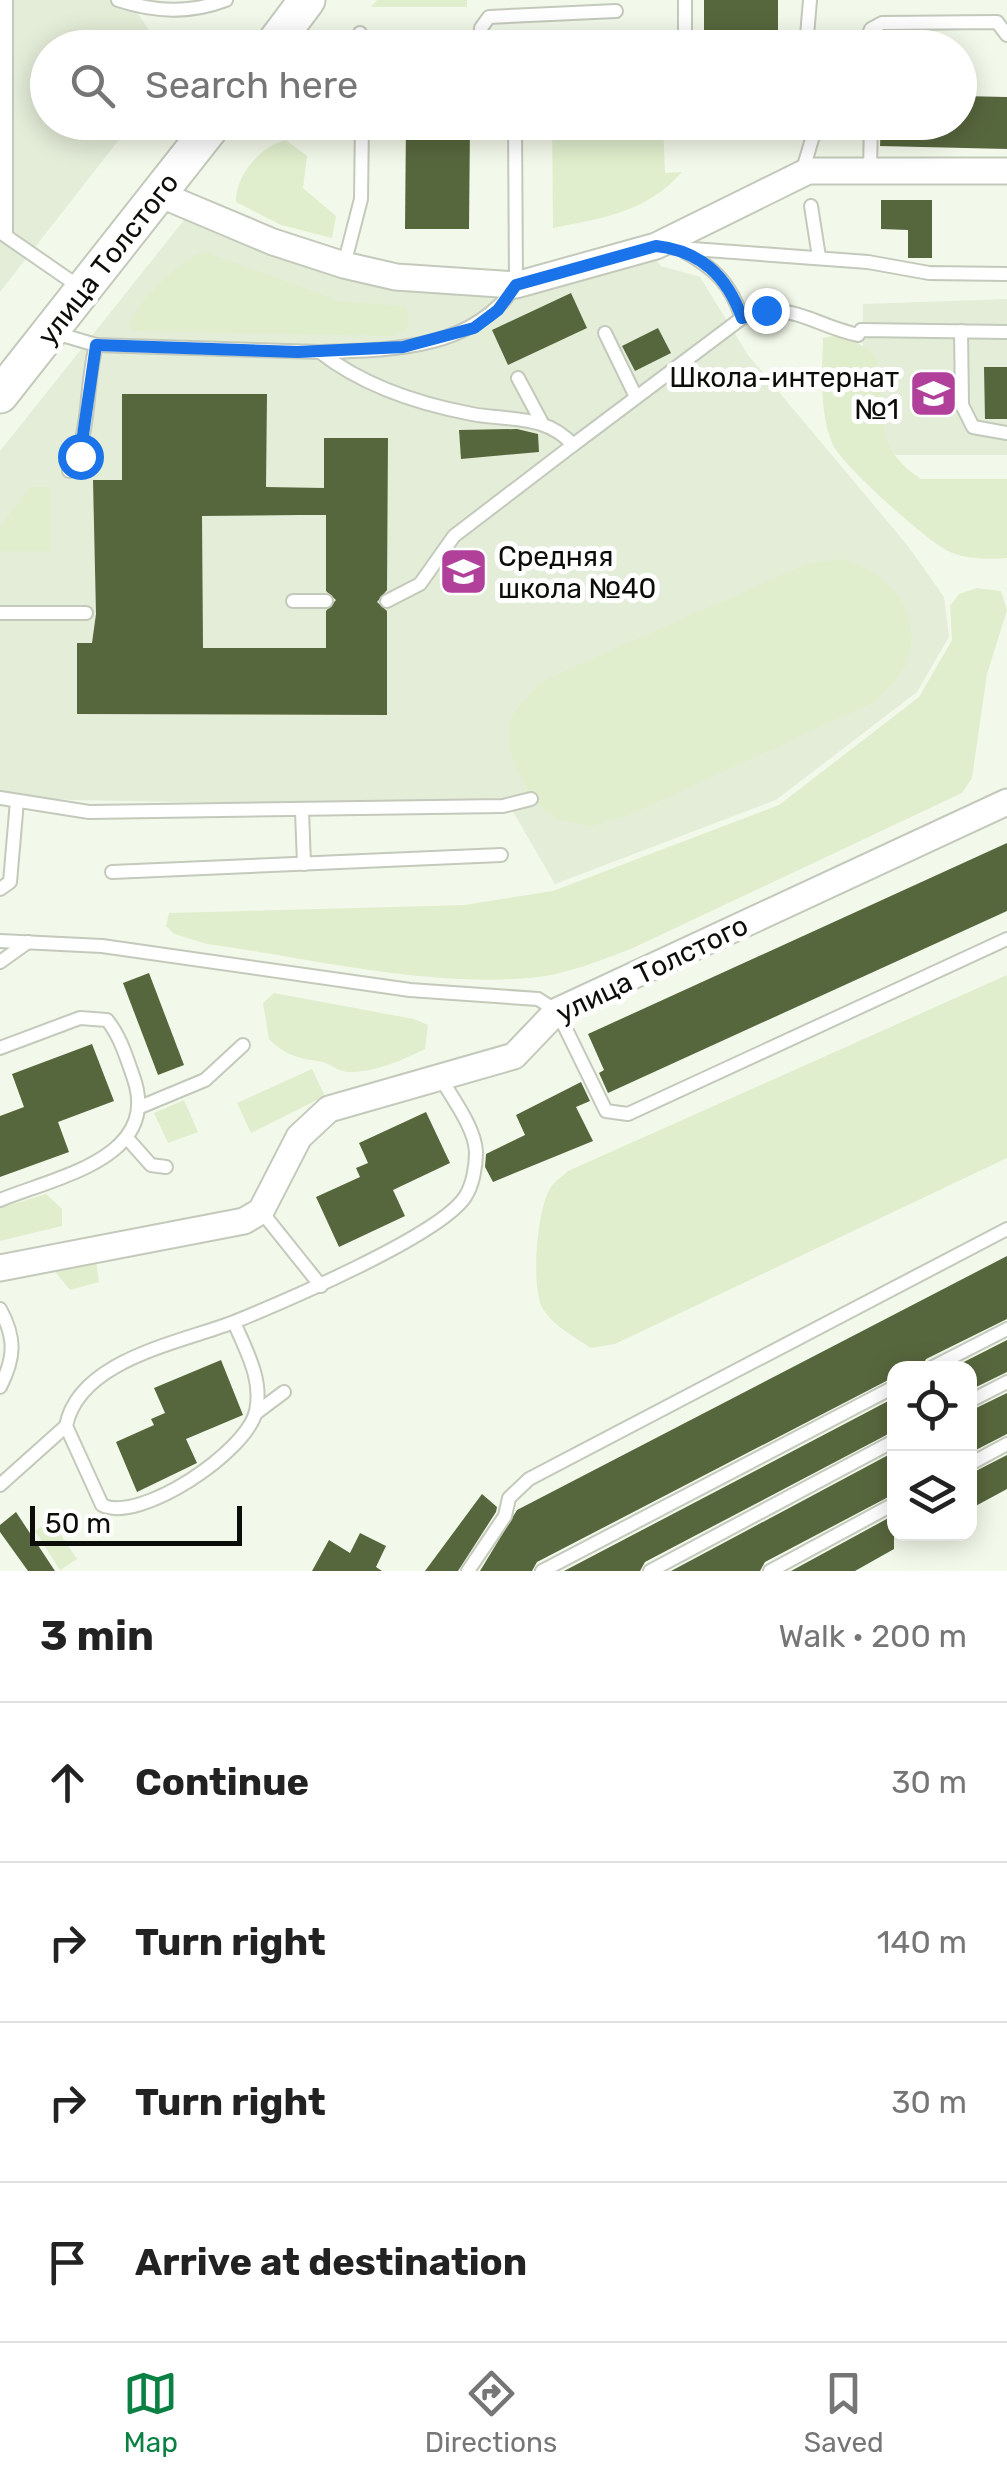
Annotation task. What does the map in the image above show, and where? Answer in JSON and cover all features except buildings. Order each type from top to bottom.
[{"type":"main road","points":[[285,30],[307,0]]},
{"type":"main road","name":"улица Толстого","points":[[0,394],[201,140]]},
{"type":"street","points":[[159,194],[204,215],[344,265],[396,277],[516,285],[668,247],[802,173],[1007,171]]},
{"type":"street","name":"улица Толстого","points":[[261,1212],[312,1120],[329,1109],[514,1056],[557,1011],[1007,802]]},
{"type":"street","points":[[0,1268],[244,1221],[261,1212]]},
{"type":"lane","points":[[6,0],[3,234],[83,289]]},
{"type":"lane","points":[[118,0],[153,10],[192,10],[226,0]]},
{"type":"lane","points":[[685,0],[686,30]]},
{"type":"lane","points":[[810,0],[811,30]]},
{"type":"lane","points":[[482,30],[490,17],[616,11]]},
{"type":"lane","points":[[871,30],[882,23],[998,22],[1007,35]]},
{"type":"lane","points":[[344,265],[361,200],[362,140]]},
{"type":"lane","points":[[49,332],[96,345],[320,352],[403,347],[458,333],[488,319],[516,285],[515,140]]},
{"type":"lane","points":[[802,173],[812,140]]},
{"type":"lane","points":[[870,170],[871,140]]},
{"type":"lane","points":[[811,206],[819,257]]},
{"type":"lane","points":[[668,247],[819,257],[929,272],[1007,274]]},
{"type":"lane","points":[[668,247],[712,267],[732,289],[742,318]]},
{"type":"lane","points":[[387,602],[420,584],[454,536],[742,318],[766,310],[792,310],[816,324],[858,335],[861,330],[1007,332]]},
{"type":"lane","points":[[960,331],[965,415],[973,427],[1007,433]]},
{"type":"lane","points":[[604,333],[636,398]]},
{"type":"lane","points":[[69,472],[84,446],[84,402],[96,345]]},
{"type":"lane","points":[[320,352],[362,380],[439,406],[506,419],[541,421]]},
{"type":"lane","points":[[518,378],[541,421],[573,445]]},
{"type":"lane","points":[[293,600],[326,602]]},
{"type":"lane","points":[[0,614],[86,613]]},
{"type":"lane","points":[[0,798],[89,812],[503,806],[532,799]]},
{"type":"lane","points":[[0,889],[10,882],[17,801]]},
{"type":"lane","points":[[302,811],[304,864]]},
{"type":"lane","points":[[112,872],[500,856]]},
{"type":"lane","points":[[0,941],[166,954],[410,990],[538,999],[557,1011],[606,1111],[628,1114],[1007,939]]},
{"type":"lane","points":[[0,962],[28,942]]},
{"type":"lane","points":[[0,1048],[96,1016],[106,1020],[119,1038],[140,1106],[137,1123],[127,1138],[101,1160],[0,1200]]},
{"type":"lane","points":[[140,1106],[205,1080],[243,1045]]},
{"type":"lane","points":[[0,1486],[66,1426],[85,1386],[106,1370],[321,1286],[448,1215],[466,1196],[474,1172],[474,1141],[439,1075]]},
{"type":"lane","points":[[127,1138],[152,1165],[166,1167]]},
{"type":"lane","points":[[261,1212],[321,1286]]},
{"type":"lane","points":[[468,1571],[505,1516],[508,1498],[529,1479],[1007,1228]]},
{"type":"lane","points":[[0,1309],[13,1345],[12,1363],[0,1387]]},
{"type":"lane","points":[[66,1426],[98,1501],[114,1508],[184,1484],[219,1462],[251,1426],[256,1413],[257,1380],[234,1322]]},
{"type":"lane","points":[[944,1361],[1007,1329]]},
{"type":"lane","points":[[977,1397],[1007,1382]]},
{"type":"lane","points":[[542,1571],[887,1391]]},
{"type":"lane","points":[[256,1413],[284,1392]]},
{"type":"lane","points":[[650,1571],[887,1444]]},
{"type":"lane","points":[[977,1460],[1007,1444]]},
{"type":"lane","points":[[770,1571],[887,1508]]},
{"type":"shaded area","points":[[0,0],[129,0],[149,30],[30,30],[30,140],[119,140],[0,292]]},
{"type":"shaded area","points":[[377,0],[467,0],[467,7],[371,7]]},
{"type":"shaded area","points":[[286,140],[307,156],[303,188],[336,216],[332,238],[281,225],[236,202],[240,182],[251,163],[268,148]]},
{"type":"shaded area","points":[[552,140],[664,140],[665,173],[682,172],[668,185],[623,211],[553,228]]},
{"type":"shaded area","name":"Средняя школа №40","points":[[188,215],[341,270],[517,278],[643,245],[661,266],[700,277],[748,355],[908,546],[944,597],[949,637],[917,692],[776,800],[555,884],[505,798],[302,804],[69,800],[0,793],[0,451]]},
{"type":"shaded area","points":[[205,252],[340,301],[405,306],[409,322],[405,331],[393,336],[133,331],[129,322],[152,292],[184,262]]},
{"type":"shaded area","name":"Школа-интернат №1","points":[[1007,299],[1007,455],[863,455],[863,304]]},
{"type":"shaded area","points":[[823,338],[853,340],[874,354],[880,371],[885,434],[903,464],[921,479],[1007,479],[1007,558],[976,558],[946,550],[885,501],[840,455],[825,420],[822,393]]},
{"type":"shaded area","points":[[30,487],[50,487],[51,551],[0,551],[0,527]]},
{"type":"shaded area","points":[[838,559],[882,579],[903,603],[909,618],[908,660],[896,680],[874,702],[629,815],[592,826],[559,820],[531,799],[509,749],[509,724],[514,712],[540,683],[807,564]]},
{"type":"shaded area","points":[[977,588],[1001,591],[1007,610],[987,674],[972,778],[962,793],[633,948],[543,976],[490,980],[368,970],[207,944],[174,934],[166,926],[169,913],[464,905],[553,891],[779,805],[919,697],[952,640],[950,606],[959,594]]},
{"type":"shaded area","points":[[1007,975],[1007,1158],[615,1344],[591,1348],[547,1315],[537,1284],[539,1229],[551,1187],[568,1171]]},
{"type":"shaded area","points":[[274,993],[414,1019],[428,1025],[425,1049],[388,1065],[358,1072],[344,1072],[298,1057],[269,1039],[263,1003]]},
{"type":"shaded area","points":[[312,1069],[325,1096],[251,1133],[237,1103]]},
{"type":"shaded area","points":[[184,1100],[198,1132],[168,1143],[154,1113]]},
{"type":"shaded area","points":[[46,1194],[62,1209],[62,1226],[0,1241],[0,1208]]},
{"type":"shaded area","points":[[96,1261],[99,1282],[70,1290],[53,1269]]},
{"type":"shaded area","points":[[51,1520],[77,1559],[60,1570],[35,1531]]},
{"type":"place","name":"Школа-интернат №1","points":[[934,393]]},
{"type":"place","name":"Средняя школа №40","points":[[463,572]]},
{"type":"route","points":[[80,456],[84,446],[88,374],[96,345],[298,352],[403,347],[474,328],[504,304],[516,285],[656,246],[679,248],[712,267],[732,289],[742,318],[766,310]]}]
